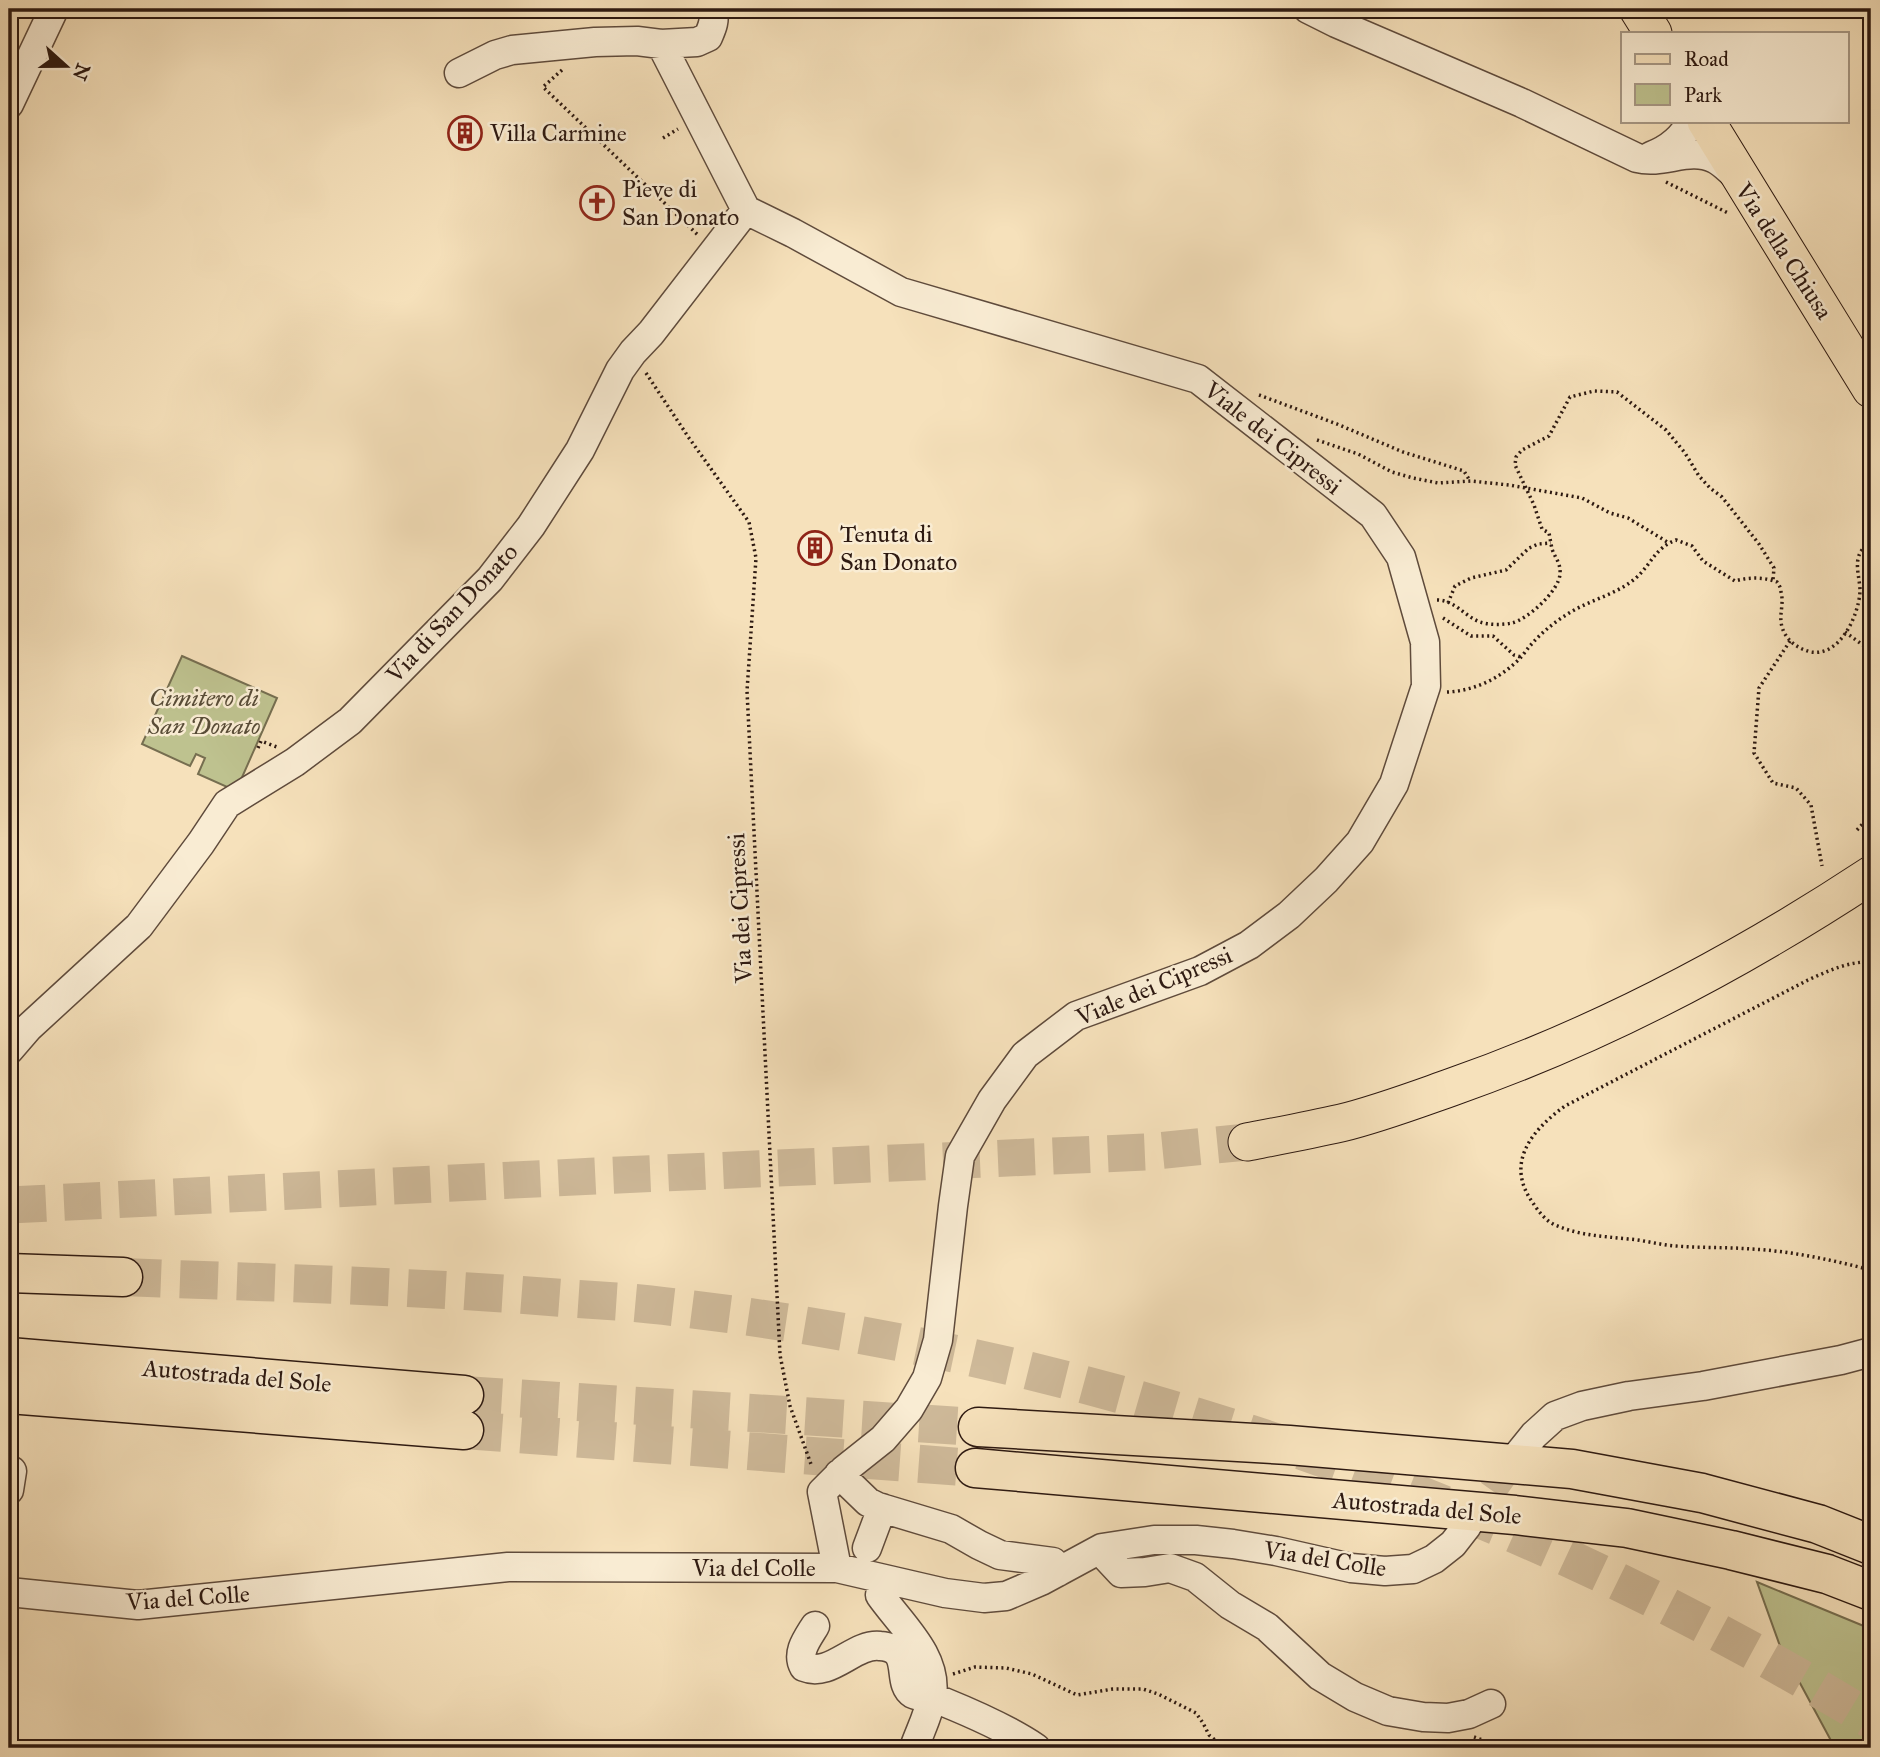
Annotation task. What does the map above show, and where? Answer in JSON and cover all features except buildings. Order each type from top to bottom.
[{"type":"highway","points":[[9,1273],[123,1277]]},
{"type":"highway","name":"Autostrada del Sole","points":[[9,1357],[464,1413],[9,1394]]},
{"type":"highway","name":"Autostrada del Sole","points":[[978,1427],[1289,1445],[1572,1469],[1702,1493],[1818,1524],[1871,1545]]},
{"type":"highway","name":"Autostrada del Sole","points":[[975,1468],[1515,1515],[1627,1528],[1731,1549],[1827,1574],[1871,1591]]},
{"type":"main road","points":[[1638,9],[1652,32]]},
{"type":"main road","points":[[1707,122],[1743,181]]},
{"type":"main road","name":"Via della Chiusa","points":[[1743,181],[1871,389]]},
{"type":"main road","points":[[1247,1142],[1342,1123],[1410,1102],[1539,1054],[1679,990],[1744,954],[1871,876]]},
{"type":"street","points":[[9,104],[54,9]]},
{"type":"street","points":[[459,73],[485,59],[512,50],[596,42],[697,42],[708,37],[714,15],[712,9]]},
{"type":"street","name":"Via della Chiusa","points":[[1308,9],[1522,103],[1628,154],[1647,161],[1700,154],[1717,160],[1743,181]]},
{"type":"street","points":[[662,44],[746,210]]},
{"type":"street","points":[[1628,154],[1648,157],[1658,153],[1673,145],[1690,122]]},
{"type":"street","name":"Via di San Donato","points":[[9,1050],[28,1028],[139,926],[227,804],[295,762],[350,721],[490,579],[531,526],[580,450],[620,370],[746,210]]},
{"type":"street","name":"Viale dei Cipressi","points":[[746,210],[901,292],[1198,379],[1373,514],[1401,557],[1425,642],[1426,686],[1394,784],[1360,842],[1326,880],[1289,915],[1249,945],[1200,971],[1076,1016],[1025,1055],[992,1100],[960,1156],[938,1340],[927,1378],[909,1409],[883,1439],[830,1483]]},
{"type":"street","points":[[1517,1456],[1534,1435],[1555,1416],[1582,1406],[1841,1360],[1871,1352]]},
{"type":"street","points":[[9,1470],[12,1471],[9,1490]]},
{"type":"street","points":[[830,1483],[882,1508],[951,1529],[1000,1555],[1053,1562],[1058,1572]]},
{"type":"street","points":[[830,1483],[836,1568]]},
{"type":"street","points":[[867,1548],[882,1508]]},
{"type":"street","name":"Via del Colle","points":[[9,1592],[138,1605],[508,1567],[836,1568],[945,1593],[984,1598],[1006,1596],[1102,1548],[1154,1540],[1196,1540],[1276,1551],[1351,1568],[1385,1571],[1413,1569],[1434,1559],[1453,1544],[1467,1526]]},
{"type":"street","points":[[1102,1548],[1107,1558],[1122,1573],[1170,1568],[1195,1577],[1230,1605],[1267,1627],[1320,1676],[1354,1697],[1388,1711],[1448,1718],[1469,1714],[1491,1704]]},
{"type":"street","points":[[883,1580],[880,1595],[927,1660],[932,1688],[914,1748]]},
{"type":"street","points":[[815,1626],[803,1648],[801,1659],[804,1667],[817,1670],[878,1645],[898,1653],[909,1691],[915,1695],[932,1688]]},
{"type":"street","points":[[932,1688],[1036,1748]]},
{"type":"path","points":[[543,87],[714,251]]},
{"type":"path","name":"Via dei Cipressi","points":[[633,352],[689,438],[749,522],[756,558],[747,691],[780,1355],[790,1406],[830,1483]]},
{"type":"path","points":[[1416,608],[1442,600],[1482,623],[1499,624],[1522,618],[1546,598],[1559,581],[1559,561],[1552,551],[1549,533],[1542,529],[1515,465],[1516,457],[1522,450],[1549,436],[1570,397],[1594,391],[1617,392],[1666,430],[1699,476],[1723,497],[1748,529],[1774,568],[1773,580]]},
{"type":"path","points":[[1252,392],[1403,452],[1464,471],[1471,481]]},
{"type":"path","points":[[1280,443],[1291,433],[1358,454],[1392,472],[1438,482],[1471,481],[1509,485],[1582,498],[1669,542]]},
{"type":"path","points":[[1424,691],[1460,691],[1503,674],[1551,625],[1569,612],[1608,595],[1638,576],[1663,545],[1675,540],[1692,546],[1703,561],[1735,580],[1768,578],[1777,582],[1782,593],[1780,618],[1784,631],[1790,641],[1802,650],[1819,653],[1835,646],[1856,609],[1860,593],[1857,561],[1862,549],[1871,543]]},
{"type":"path","points":[[1448,603],[1455,586],[1471,578],[1506,570],[1529,548],[1551,543]]},
{"type":"path","points":[[1416,608],[1437,615],[1471,636],[1493,636],[1514,655],[1521,657]]},
{"type":"path","points":[[1845,632],[1871,651]]},
{"type":"path","points":[[1790,641],[1759,688],[1755,753],[1773,783],[1796,788],[1811,806],[1822,866]]},
{"type":"path","points":[[1857,830],[1871,815]]},
{"type":"path","points":[[1871,962],[1834,968],[1808,980],[1565,1106],[1545,1121],[1531,1138],[1522,1156],[1521,1175],[1525,1193],[1538,1211],[1553,1224],[1590,1236],[1674,1246],[1754,1249],[1816,1257],[1871,1270]]},
{"type":"path","points":[[932,1688],[975,1667],[994,1666],[1032,1674],[1077,1695],[1113,1689],[1143,1689],[1196,1713],[1209,1735],[1220,1744]]},
{"type":"green space","name":"Cimitero di San Donato","points":[[182,656],[277,698],[236,791],[198,774],[205,758],[196,754],[190,766],[142,744]]},
{"type":"green space","points":[[1757,1582],[1871,1629],[1871,1748],[1835,1748],[1780,1646]]},
{"type":"tunnel","points":[[9,1205],[1146,1152],[1247,1142]]},
{"type":"tunnel","points":[[123,1277],[398,1288],[639,1303],[823,1328],[981,1359],[1137,1399],[1290,1447],[1441,1503],[1589,1568],[1732,1640],[1871,1720]]},
{"type":"tunnel","points":[[464,1395],[978,1427]]},
{"type":"tunnel","points":[[464,1430],[975,1468]]},
{"type":"tunnel","points":[[1468,1525],[1517,1456]]},
{"type":"place","name":"Villa Carmine","points":[[465,133]]},
{"type":"place","name":"Pieve di San Donato","points":[[597,203]]},
{"type":"place","name":"Tenuta di San Donato","points":[[815,548]]}]
